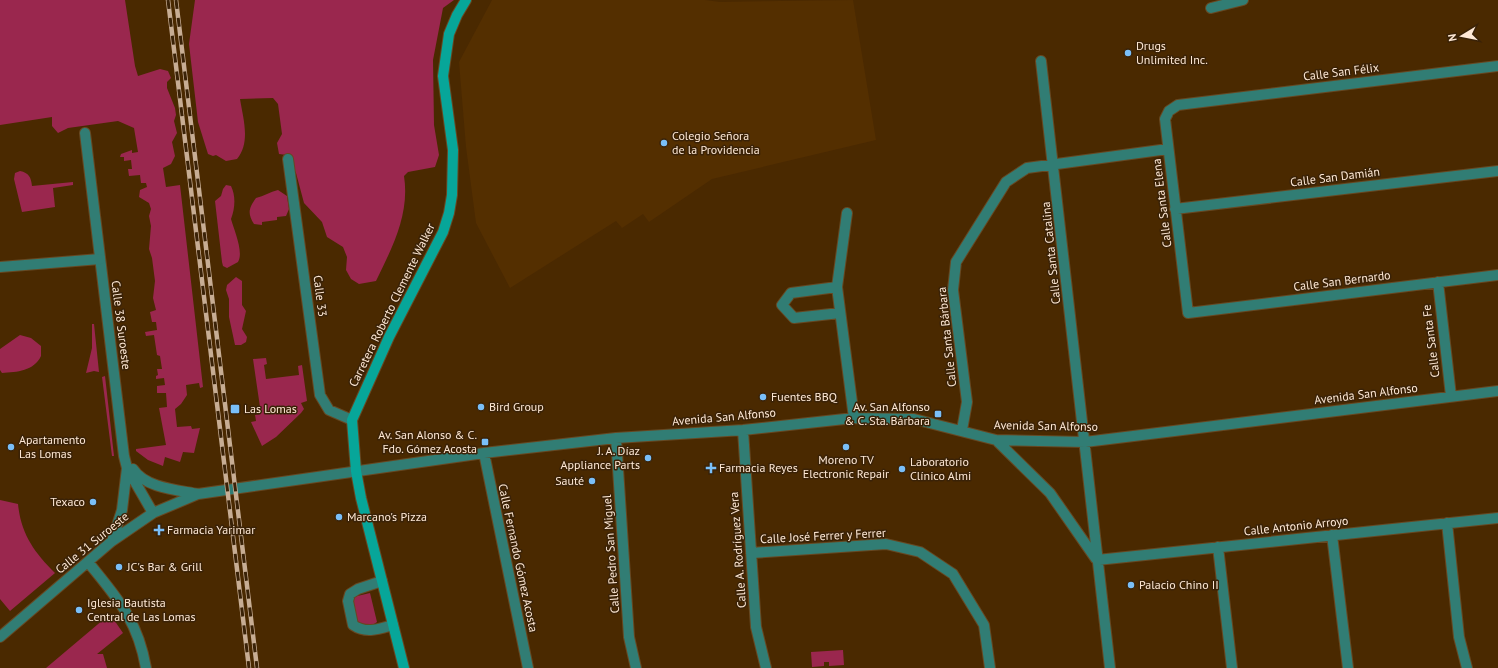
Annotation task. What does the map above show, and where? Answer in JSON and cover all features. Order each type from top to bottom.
[{"type":"main road","name":"Carretera Roberto Clemente Walker","points":[[404,668],[356,471],[352,420],[389,337],[443,232],[449,212],[452,195],[453,150],[443,76],[449,34],[457,15],[466,0]]},
{"type":"street","points":[[1211,8],[1243,0]]},
{"type":"street","name":"Calle Santa Catalina","points":[[1041,61],[1054,163],[1110,668]]},
{"type":"street","name":"Calle San Félix","points":[[1188,104],[1498,66]]},
{"type":"street","name":"Calle Santa Elena","points":[[1188,104],[1178,105],[1169,111],[1166,119],[1168,149],[1188,312]]},
{"type":"street","name":"Calle 38 Suroeste","points":[[85,133],[124,456],[127,468],[153,512]]},
{"type":"street","name":"Calle Santa Bárbara","points":[[962,430],[967,402],[953,290],[956,262],[1006,182],[1027,168],[1054,163],[1168,149]]},
{"type":"street","name":"Calle 33","points":[[288,159],[320,395],[329,410],[352,420]]},
{"type":"street","name":"Calle San Damián","points":[[1175,209],[1498,171]]},
{"type":"street","points":[[847,213],[837,287],[854,418]]},
{"type":"street","points":[[0,267],[100,259]]},
{"type":"street","name":"Calle San Bernardo","points":[[1188,312],[1498,275]]},
{"type":"street","name":"Calle Santa Fe","points":[[1438,282],[1451,396]]},
{"type":"street","points":[[837,287],[791,293],[782,305],[794,318],[840,313]]},
{"type":"street","name":"Avenida San Alfonso","points":[[356,471],[484,453],[616,438],[742,430],[854,418],[914,419],[962,430],[996,440],[1085,442],[1498,391]]},
{"type":"street","name":"Calle A. Rodríguez Vera","points":[[742,430],[756,627],[766,668]]},
{"type":"street","name":"Calle Pedro San Miguel","points":[[616,438],[629,637],[636,668]]},
{"type":"street","points":[[996,440],[1050,493],[1097,560]]},
{"type":"street","name":"Calle Fernando Gómez Acosta","points":[[484,453],[528,668]]},
{"type":"street","points":[[124,456],[136,474],[144,480],[160,486],[198,494]]},
{"type":"street","points":[[112,540],[122,510],[127,468]]},
{"type":"street","name":"Calle 31 Suroeste","points":[[0,637],[112,540],[153,512],[198,494],[356,471]]},
{"type":"street","name":"Calle Antonio Arroyo","points":[[1097,560],[1498,518]]},
{"type":"street","points":[[1447,523],[1459,637],[1467,668]]},
{"type":"street","points":[[1332,535],[1348,668]]},
{"type":"street","name":"Calle José Ferrer y Ferrer","points":[[751,553],[886,544],[920,552],[953,574],[984,625],[990,668]]},
{"type":"street","points":[[1218,547],[1232,668]]},
{"type":"street","points":[[88,562],[129,615],[137,631],[146,668]]},
{"type":"street","points":[[382,581],[358,589],[350,594],[348,601],[353,625],[360,630],[370,630],[393,625]]},
{"type":"shaded area","points":[[0,0],[125,0],[135,66],[138,76],[160,69],[168,71],[171,78],[167,82],[167,88],[175,108],[176,115],[174,121],[177,133],[172,142],[175,156],[171,164],[163,168],[166,187],[180,185],[203,387],[200,388],[199,383],[186,385],[187,395],[181,404],[175,409],[177,427],[191,426],[192,429],[200,428],[194,453],[183,452],[180,462],[165,457],[163,466],[148,460],[136,451],[136,449],[166,445],[159,408],[167,407],[166,393],[157,393],[157,386],[165,385],[164,378],[156,379],[156,376],[158,375],[157,369],[162,369],[160,356],[157,355],[154,335],[146,336],[145,332],[157,330],[156,322],[152,322],[150,312],[156,310],[153,298],[155,281],[152,258],[149,249],[151,226],[149,216],[151,209],[149,203],[139,197],[140,190],[147,187],[146,183],[141,183],[140,175],[129,176],[128,169],[132,169],[131,160],[124,161],[124,157],[120,157],[121,154],[132,150],[132,153],[138,152],[134,128],[118,121],[68,128],[58,133],[52,126],[52,117],[0,125]]},
{"type":"shaded area","points":[[195,0],[454,0],[443,8],[433,60],[434,125],[439,155],[435,167],[408,172],[404,176],[405,190],[402,217],[388,256],[376,281],[359,284],[351,279],[346,270],[347,257],[343,247],[327,237],[322,222],[304,203],[296,173],[287,155],[279,154],[277,143],[282,134],[278,104],[273,98],[240,99],[245,138],[244,145],[237,159],[226,161],[216,155],[213,156],[208,154],[198,122],[189,44]]},
{"type":"shaded area","name":"Colegio Señora de la Providencia","points":[[492,0],[705,0],[720,2],[853,0],[876,140],[712,179],[649,222],[643,214],[622,228],[616,221],[510,288],[476,223],[466,147],[459,62]]},
{"type":"shaded area","points":[[20,171],[29,176],[32,186],[73,182],[73,185],[53,188],[55,207],[22,212],[14,179],[15,173]]},
{"type":"shaded area","points":[[226,185],[231,186],[234,194],[234,207],[231,219],[240,253],[238,262],[227,268],[223,266],[222,262],[215,201],[221,196]]},
{"type":"shaded area","points":[[278,190],[287,196],[289,209],[286,216],[277,217],[277,220],[262,222],[262,225],[254,224],[250,217],[250,211],[256,198]]},
{"type":"shaded area","points":[[236,277],[242,281],[242,305],[246,311],[242,329],[247,337],[246,342],[241,345],[235,345],[229,317],[229,299],[226,290],[227,285]]},
{"type":"shaded area","points":[[92,324],[94,324],[99,372],[94,371],[86,373],[92,348]]},
{"type":"shaded area","points":[[20,335],[31,338],[41,346],[41,356],[30,368],[2,373],[0,370],[0,349]]},
{"type":"shaded area","points":[[266,358],[267,364],[264,365],[266,379],[299,375],[298,366],[302,365],[307,401],[301,403],[304,409],[301,413],[276,437],[262,446],[251,422],[256,421],[255,415],[261,414],[253,359]]},
{"type":"shaded area","points":[[105,376],[114,456],[112,456],[102,377]]},
{"type":"shaded area","points":[[0,500],[18,504],[25,533],[41,558],[55,573],[10,611],[0,599]]},
{"type":"shaded area","points":[[370,593],[377,622],[371,626],[358,624],[353,597]]},
{"type":"shaded area","points":[[110,614],[123,633],[97,654],[103,654],[107,668],[46,668]]},
{"type":"shaded area","points":[[843,650],[844,665],[829,666],[829,662],[824,662],[824,666],[812,667],[811,652]]},
{"type":"railway","points":[[168,0],[249,668]]},
{"type":"railway","points":[[176,0],[257,668]]},
{"type":"place","name":"Drugs Unlimited Inc.","points":[[1128,53]]},
{"type":"place","name":"Colegio Señora de la Providencia","points":[[664,143]]},
{"type":"place","name":"Fuentes BBQ","points":[[763,397]]},
{"type":"place","name":"Bird Group","points":[[481,407]]},
{"type":"place","name":"Las Lomas","points":[[235,409]]},
{"type":"place","name":"Av. San Alfonso & C. Sta. Bárbara","points":[[938,414]]},
{"type":"place","name":"Av. San Alonso & C. Fdo. Gómez Acosta","points":[[485,442]]},
{"type":"place","name":"Apartamento Las Lomas","points":[[11,447]]},
{"type":"place","name":"Moreno TV Electronic Repair","points":[[846,447]]},
{"type":"place","name":"J. A. Díaz Appliance Parts","points":[[648,458]]},
{"type":"place","name":"Farmacia Reyes","points":[[711,468]]},
{"type":"place","name":"Laboratorio Clínico Almi","points":[[902,469]]},
{"type":"place","name":"Sauté","points":[[592,481]]},
{"type":"place","name":"Texaco","points":[[93,502]]},
{"type":"place","name":"Marcano's Pizza","points":[[339,517]]},
{"type":"place","name":"Farmacia Yarimar","points":[[159,530]]},
{"type":"place","name":"JC's Bar & Grill","points":[[119,567]]},
{"type":"place","name":"Palacio Chino II","points":[[1131,585]]},
{"type":"place","name":"Iglesia Bautista Central de Las Lomas","points":[[79,610]]}]
